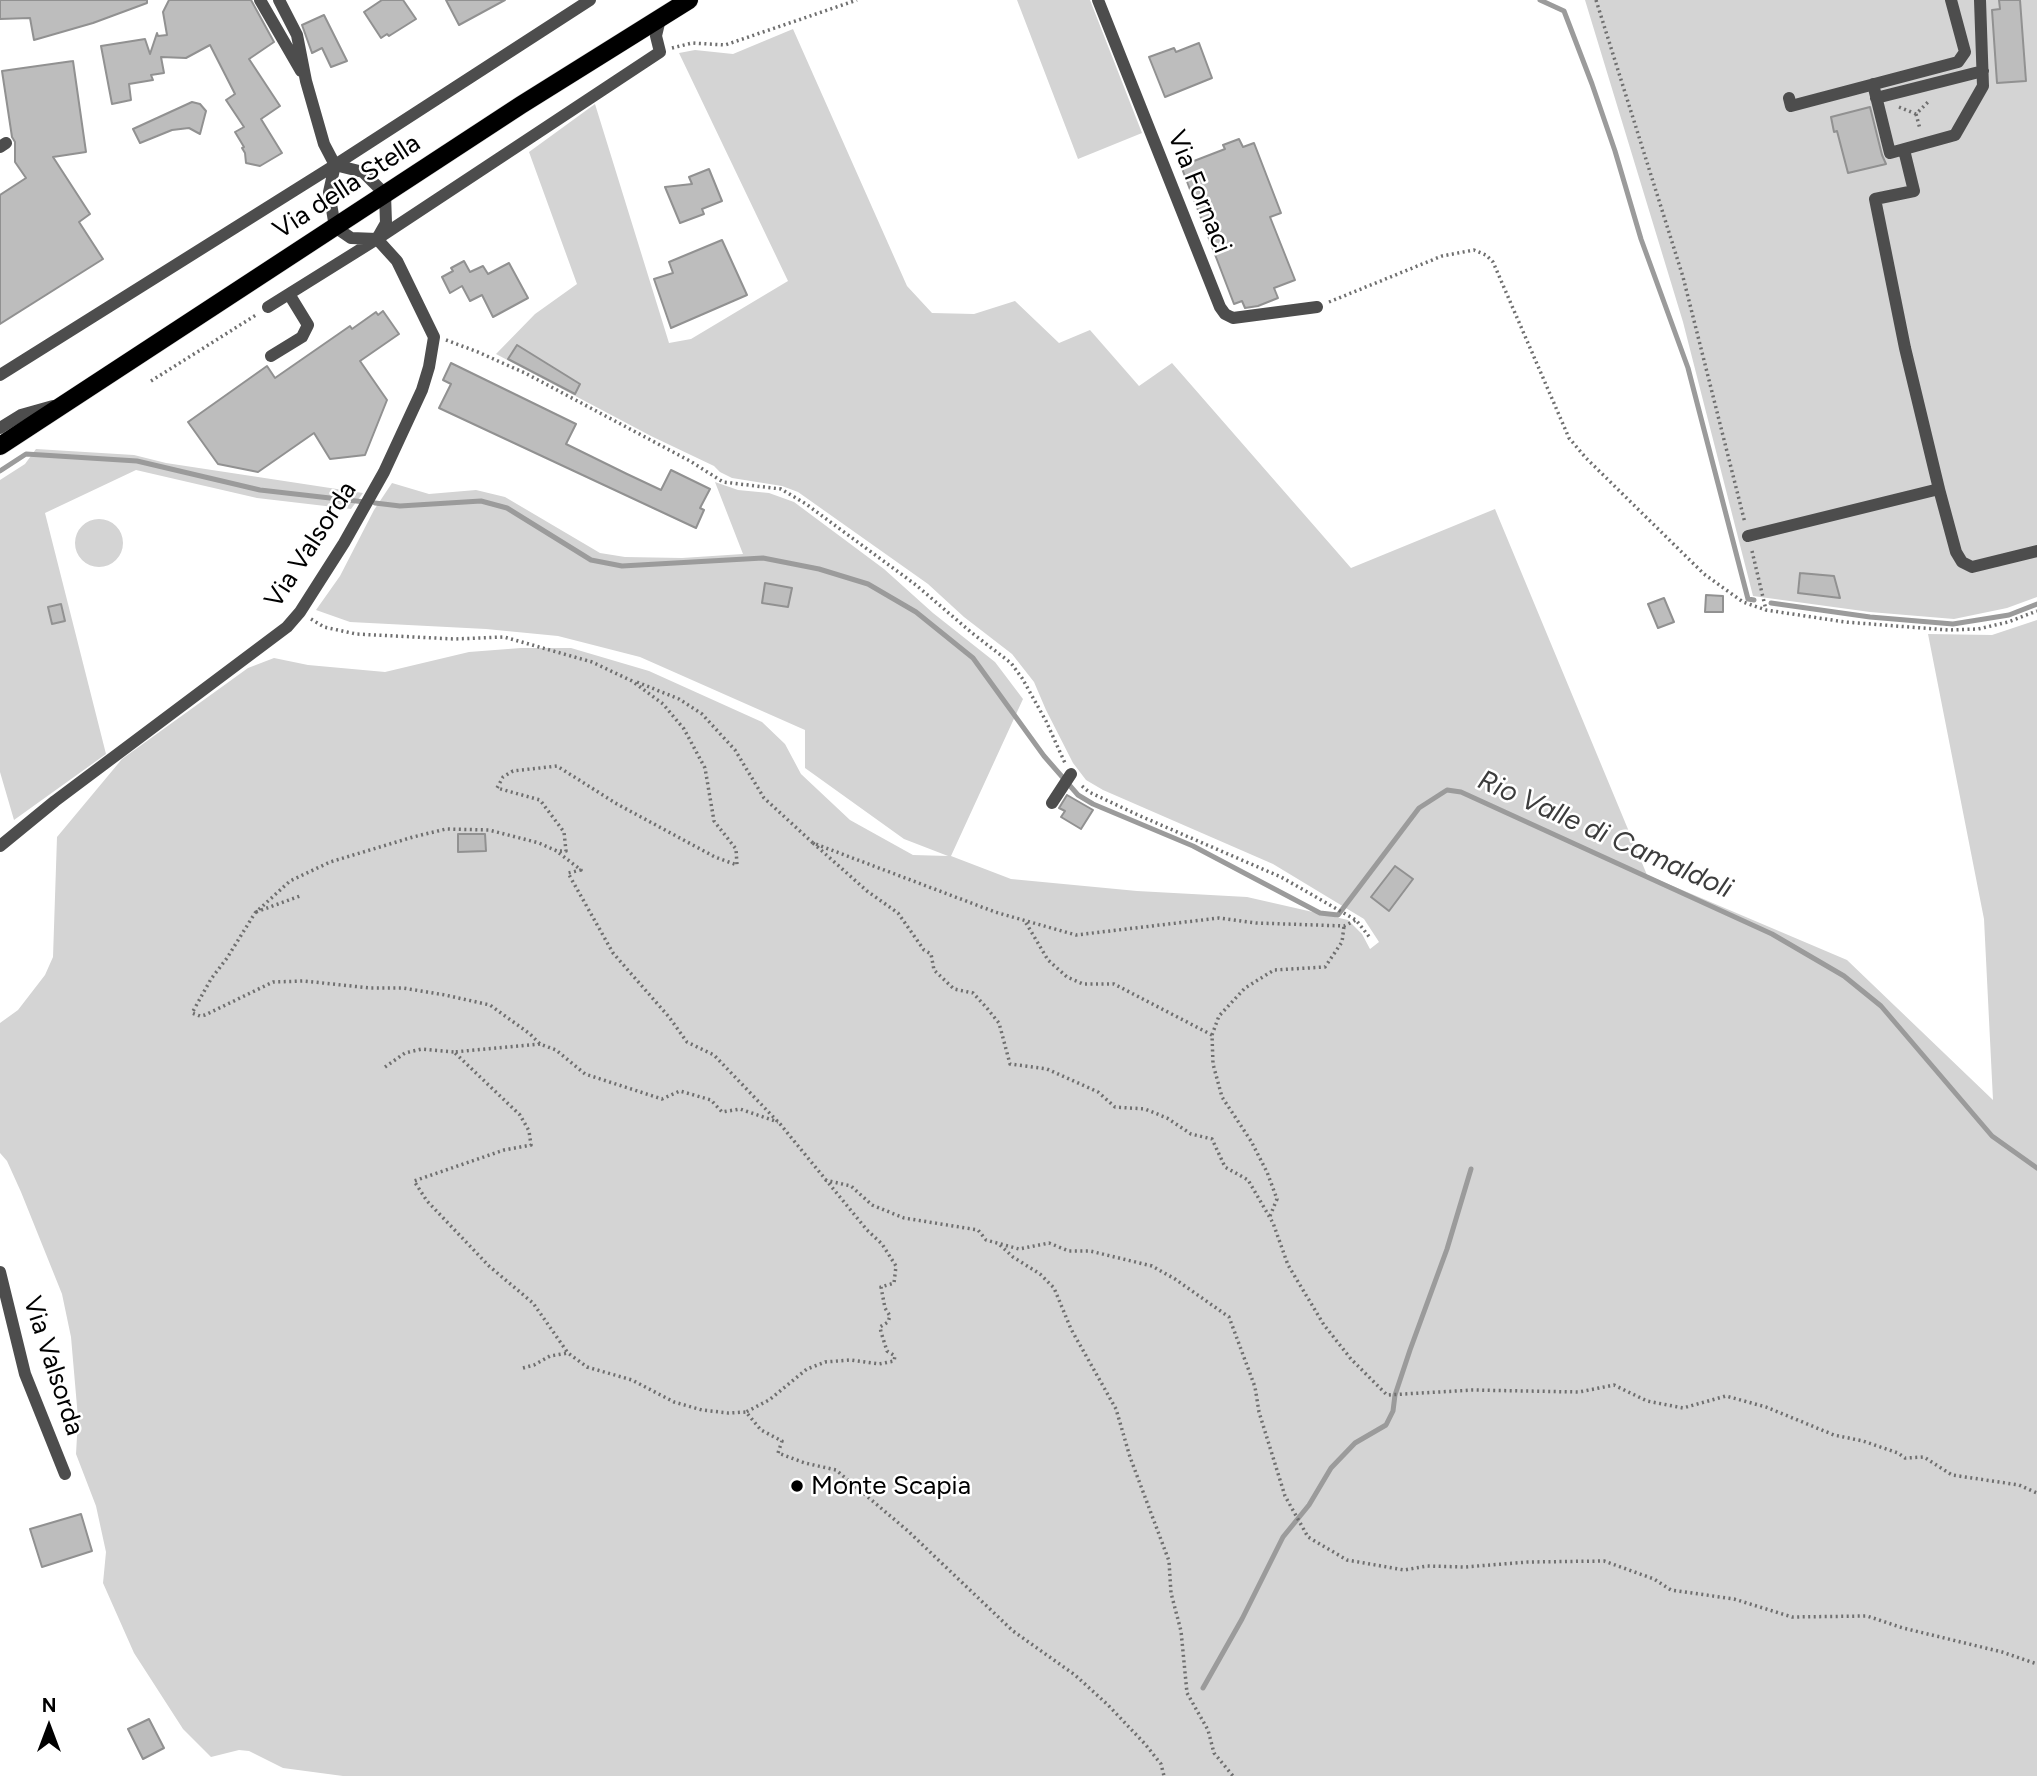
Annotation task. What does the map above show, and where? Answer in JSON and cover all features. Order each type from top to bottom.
[{"type":"main road","name":"Via della Stella","points":[[0,446],[335,226],[689,0]]},
{"type":"street","points":[[260,0],[306,81]]},
{"type":"street","points":[[279,0],[297,35],[306,81],[324,144],[335,165],[329,192],[335,226],[351,239],[377,239],[397,261],[434,337]]},
{"type":"street","name":"Via Fornaci","points":[[1098,0],[1225,314],[1233,318],[1317,307]]},
{"type":"street","points":[[1789,98],[1791,106],[1833,90],[1920,68],[1958,62],[1965,52],[1951,0]]},
{"type":"street","points":[[1876,80],[1876,98],[1890,153],[1955,135],[1983,86],[1980,0]]},
{"type":"street","name":"Via della Stella","points":[[0,376],[335,165],[584,2]]},
{"type":"street","points":[[268,307],[377,239],[660,51],[656,36],[660,19]]},
{"type":"street","points":[[1876,98],[1983,71]]},
{"type":"street","points":[[1904,150],[1914,191],[1875,199],[1905,348],[1956,552],[1962,562],[1972,567],[2037,551]]},
{"type":"street","points":[[335,165],[363,172],[385,194],[386,223],[377,239]]},
{"type":"street","points":[[271,356],[302,337],[308,325],[289,294]]},
{"type":"street","name":"Via Valsorda","points":[[0,846],[55,801],[286,627],[300,612],[344,543],[384,472],[422,390],[434,337]]},
{"type":"street","name":"Via della Stella","points":[[0,428],[21,415],[64,403]]},
{"type":"street","points":[[1748,536],[1939,489]]},
{"type":"street","points":[[1052,803],[1071,774]]},
{"type":"street","name":"Via Valsorda","points":[[0,1272],[25,1374],[65,1474]]},
{"type":"path","points":[[679,47],[692,43],[725,45],[857,0]]},
{"type":"path","points":[[1595,0],[1683,277],[1766,610]]},
{"type":"path","points":[[1317,307],[1442,256],[1474,250],[1486,255],[1493,262],[1569,438],[1704,574],[1744,602],[1766,610],[1845,622],[1948,630],[1978,629],[2037,611]]},
{"type":"path","points":[[151,381],[268,307]]},
{"type":"path","points":[[434,337],[478,352],[525,373],[690,461],[723,482],[780,489],[806,504],[916,584],[1011,663],[1046,721],[1071,774],[1089,792],[1281,877],[1356,920],[1371,939]]},
{"type":"path","points":[[300,612],[324,627],[356,634],[454,639],[505,637],[593,662],[679,699],[702,715],[735,750],[764,798],[867,891],[898,913],[924,950],[931,954],[934,970],[954,989],[973,993],[986,1007],[999,1023],[1010,1064],[1047,1069],[1098,1092],[1115,1107],[1145,1109],[1167,1118],[1191,1134],[1212,1139],[1225,1167],[1248,1180],[1269,1216],[1289,1265],[1324,1325],[1351,1359],[1387,1395],[1473,1390],[1579,1392],[1614,1385],[1647,1401],[1683,1408],[1726,1396],[1766,1407],[1834,1435],[1863,1441],[1905,1458],[1924,1457],[1952,1475],[2019,1485],[2037,1493]]},
{"type":"path","points":[[557,852],[566,852],[564,832],[540,800],[497,788],[503,777],[513,771],[557,766],[617,804],[715,857],[737,865],[736,849],[714,821],[705,768],[684,729],[663,704],[632,681]]},
{"type":"path","points":[[454,1052],[520,1115],[529,1131],[531,1145],[504,1150],[414,1181],[427,1201],[489,1266],[533,1303],[568,1353],[587,1367],[632,1380],[674,1402],[702,1410],[746,1412],[769,1400],[807,1369],[825,1362],[850,1360],[879,1364],[895,1360],[895,1356],[887,1351],[880,1326],[888,1322],[890,1316],[881,1287],[894,1283],[897,1266],[882,1244],[778,1122],[714,1055],[687,1042],[613,953],[568,873],[581,870],[557,852],[539,843],[489,830],[433,831],[330,862],[290,881],[255,913],[192,1013],[200,1016],[273,982],[304,981],[370,988],[403,988],[490,1005],[540,1044],[556,1050],[585,1074],[662,1099],[680,1091],[711,1100],[722,1112],[740,1109],[778,1122]]},
{"type":"path","points":[[813,843],[859,859],[900,878],[1025,922],[1076,935],[1219,918],[1256,923],[1344,926],[1356,920]]},
{"type":"path","points":[[255,913],[300,896]]},
{"type":"path","points":[[1025,922],[1048,960],[1067,976],[1083,984],[1114,985],[1212,1035]]},
{"type":"path","points":[[1269,1216],[1277,1199],[1251,1141],[1222,1097],[1213,1064],[1212,1035],[1219,1016],[1245,988],[1275,970],[1325,967],[1342,942],[1344,926]]},
{"type":"path","points":[[385,1067],[405,1053],[422,1049],[454,1052],[540,1044]]},
{"type":"path","points":[[825,1180],[851,1186],[872,1205],[904,1218],[978,1230],[986,1240],[1019,1249],[1049,1244],[1069,1251],[1090,1251],[1152,1266],[1229,1317],[1255,1387],[1259,1412],[1285,1496],[1308,1537],[1346,1560],[1404,1570],[1427,1566],[1604,1561],[1654,1579],[1671,1590],[1734,1599],[1792,1617],[1867,1616],[2037,1664]]},
{"type":"path","points":[[998,1242],[1054,1288],[1071,1329],[1116,1409],[1130,1457],[1169,1561],[1171,1592],[1181,1632],[1187,1693],[1208,1731],[1214,1753],[1233,1776]]},
{"type":"path","points":[[523,1368],[550,1356],[568,1353]]},
{"type":"path","points":[[746,1412],[761,1430],[782,1441],[778,1452],[805,1463],[836,1470],[908,1531],[1013,1631],[1075,1675],[1145,1744],[1161,1764],[1164,1776]]},
{"type":"shaded area","points":[[1017,0],[1090,0],[1142,133],[1078,159]]},
{"type":"shaded area","points":[[1585,0],[2037,0],[2037,597],[2007,608],[1954,619],[1870,612],[1753,596],[1683,322]]},
{"type":"shaded area","points":[[793,29],[907,286],[932,313],[974,314],[1015,301],[1059,343],[1090,330],[1139,386],[1172,363],[1351,568],[1495,509],[1647,875],[1847,960],[1993,1100],[1984,919],[1928,634],[1992,635],[2037,620],[2037,1776],[343,1776],[283,1768],[249,1751],[239,1750],[211,1757],[183,1729],[134,1653],[103,1583],[106,1552],[96,1506],[76,1454],[78,1418],[71,1337],[62,1294],[21,1192],[7,1161],[0,1153],[0,1023],[18,1010],[45,975],[53,957],[57,837],[122,759],[248,668],[274,658],[308,665],[385,672],[469,652],[571,648],[649,671],[762,722],[785,744],[801,774],[850,820],[913,855],[948,856],[904,839],[805,768],[805,730],[640,657],[558,636],[486,629],[350,622],[316,610],[340,576],[374,510],[392,483],[429,494],[476,490],[505,497],[600,553],[625,557],[682,558],[743,554],[715,482],[738,490],[769,493],[794,502],[884,569],[933,613],[995,662],[1023,699],[951,856],[1011,879],[1137,891],[1247,897],[1348,920],[1362,934],[1370,949],[1379,942],[1364,919],[1273,864],[1103,790],[1086,780],[1073,763],[1034,682],[1012,654],[964,617],[928,584],[798,492],[782,486],[732,478],[714,466],[651,436],[496,354],[535,314],[577,284],[529,152],[595,104],[669,343],[691,339],[788,281],[679,53],[695,50],[733,54]]},
{"type":"shaded area","points":[[36,449],[134,455],[166,463],[363,493],[351,509],[257,498],[136,470],[45,513],[106,754],[14,820],[0,772],[0,480],[25,464]]},
{"type":"shaded area","points":[[99,519],[116,526],[123,543],[116,560],[99,567],[82,560],[75,543],[82,526]]},
{"type":"building","points":[[0,0],[147,0],[147,3],[93,23],[34,40],[30,18],[0,19]]},
{"type":"building","points":[[169,0],[251,0],[274,42],[249,59],[280,106],[261,119],[282,153],[260,166],[246,163],[242,148],[244,147],[235,132],[244,127],[226,100],[235,94],[210,45],[186,58],[161,57],[164,73],[151,75],[153,80],[129,84],[131,100],[112,104],[101,46],[145,39],[150,54],[157,33],[158,36],[167,35],[163,12]]},
{"type":"building","points":[[382,0],[403,0],[416,19],[381,38],[364,12]]},
{"type":"building","points":[[446,0],[505,0],[459,25]]},
{"type":"building","points":[[1999,0],[2020,0],[2026,81],[1997,83],[1992,10],[2000,9]]},
{"type":"building","points":[[324,15],[347,61],[331,67],[322,48],[312,53],[302,25]]},
{"type":"building","points":[[1199,43],[1212,78],[1165,97],[1149,57],[1174,48],[1176,52]]},
{"type":"building","points":[[73,61],[86,152],[53,157],[90,214],[79,222],[103,259],[0,324],[0,195],[26,178],[15,162],[15,142],[2,71]]},
{"type":"building","points":[[192,102],[200,104],[206,111],[200,134],[189,128],[172,130],[140,143],[133,129]]},
{"type":"building","points":[[1870,107],[1886,164],[1848,173],[1831,117]]},
{"type":"building","points":[[1239,139],[1243,147],[1254,143],[1281,213],[1270,217],[1295,280],[1274,288],[1278,298],[1245,308],[1242,301],[1234,304],[1181,166],[1225,149],[1223,145]]},
{"type":"building","points":[[709,169],[722,201],[702,209],[704,214],[680,223],[665,187],[692,184],[689,177]]},
{"type":"building","points":[[722,240],[747,295],[671,328],[654,279],[673,273],[669,262]]},
{"type":"building","points":[[464,261],[470,272],[483,266],[488,274],[509,263],[528,298],[493,317],[482,295],[470,301],[462,286],[450,293],[442,277]]},
{"type":"building","points":[[383,311],[399,334],[360,361],[387,400],[365,455],[330,459],[314,433],[258,472],[218,464],[188,422],[267,366],[275,378],[350,326],[352,329],[376,312],[378,315]]},
{"type":"building","points":[[517,345],[580,384],[575,394],[508,359]]},
{"type":"building","points":[[451,363],[576,424],[566,444],[627,474],[661,490],[671,470],[710,489],[700,508],[704,510],[696,528],[439,408],[451,384],[443,380]]},
{"type":"building","points":[[1800,573],[1834,576],[1840,598],[1798,593]]},
{"type":"building","points":[[765,583],[792,588],[788,607],[762,603]]},
{"type":"building","points":[[1706,595],[1723,596],[1723,612],[1705,612]]},
{"type":"building","points":[[1664,598],[1674,622],[1658,628],[1648,604]]},
{"type":"building","points":[[61,604],[65,621],[52,624],[48,607]]},
{"type":"building","points":[[1067,795],[1093,810],[1081,829],[1061,817],[1065,811],[1059,808]]},
{"type":"building","points":[[458,834],[485,834],[486,851],[458,852]]},
{"type":"building","points":[[1395,866],[1413,879],[1389,911],[1371,897]]},
{"type":"building","points":[[81,1514],[92,1551],[42,1567],[30,1529]]},
{"type":"building","points":[[149,1719],[164,1748],[143,1759],[128,1729]]},
{"type":"waterway","points":[[1540,0],[1564,11],[1592,84],[1641,239],[1688,368],[1748,599],[1754,600]]},
{"type":"waterway","name":"Rio Valle di Camaldoli","points":[[0,471],[26,454],[137,461],[260,490],[365,502]]},
{"type":"waterway","name":"Rio Valle di Camaldoli","points":[[375,503],[400,506],[481,501],[507,508],[591,560],[622,566],[763,558],[819,569],[868,584],[916,612],[973,658],[1044,756],[1078,795],[1093,804],[1193,846],[1320,913],[1338,915],[1419,808],[1447,790],[1461,792],[1772,934],[1844,976],[1881,1006],[1992,1136],[2037,1168]]},
{"type":"waterway","points":[[1771,603],[1870,617],[1953,624],[2009,615],[2037,604]]},
{"type":"waterway","points":[[1203,1688],[1242,1619],[1283,1537],[1309,1505],[1331,1468],[1355,1443],[1386,1425],[1447,1249],[1471,1169]]},
{"type":"place","name":"Monte Scapia","points":[[797,1486]]}]
